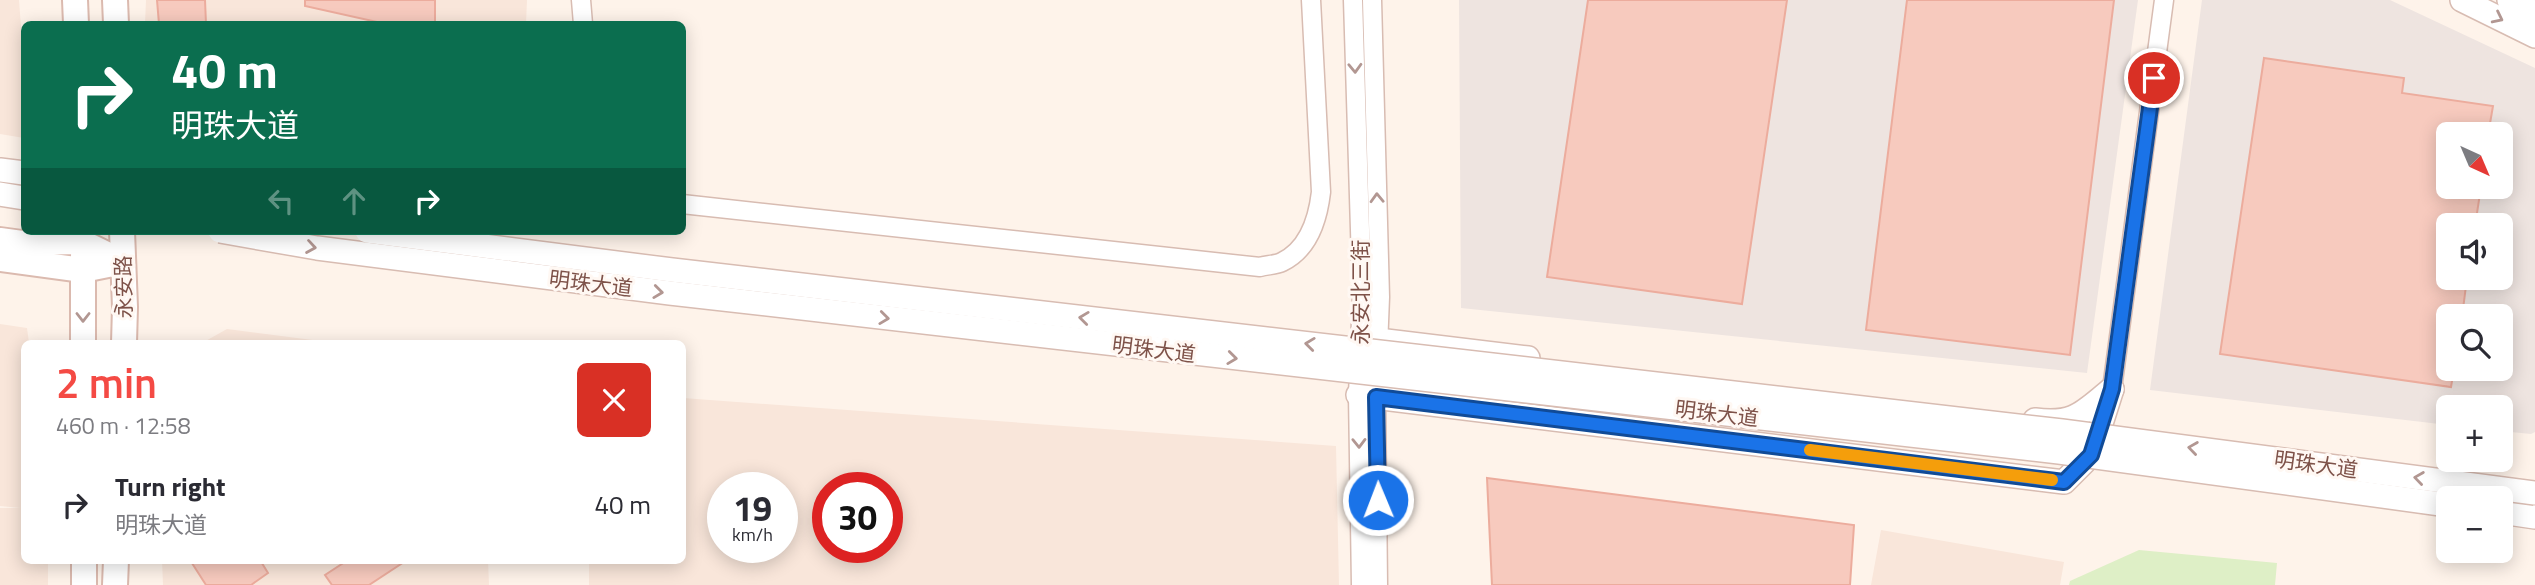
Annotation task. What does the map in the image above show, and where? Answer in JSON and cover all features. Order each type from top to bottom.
[{"type":"main road","points":[[75,0],[76,21]]},
{"type":"main road","points":[[116,0],[116,21]]},
{"type":"main road","name":"永安路","points":[[122,235],[124,340]]},
{"type":"main road","points":[[0,240],[22,243],[82,236],[123,262]]},
{"type":"main road","name":"永安路","points":[[82,236],[83,340]]},
{"type":"main road","points":[[0,259],[83,270],[123,262]]},
{"type":"main road","points":[[84,564],[84,585]]},
{"type":"main road","points":[[115,585],[116,564]]},
{"type":"street","points":[[581,0],[583,21]]},
{"type":"street","points":[[686,204],[1260,267],[1282,262],[1298,249],[1310,234],[1319,213],[1321,192],[1311,0]]},
{"type":"street","name":"永安北三街","points":[[1353,0],[1362,295],[1359,358],[1367,396],[1378,585]]},
{"type":"street","name":"永安北三街","points":[[1361,585],[1367,396],[1378,340],[1380,297],[1372,0]]},
{"type":"street","points":[[2112,389],[2164,0]]},
{"type":"street","points":[[2462,0],[2535,36]]},
{"type":"street","points":[[2509,0],[2535,13]]},
{"type":"street","points":[[0,170],[21,173]]},
{"type":"street","points":[[0,194],[21,198]]},
{"type":"street","name":"明珠大道","points":[[243,235],[317,248],[670,293],[2059,452],[2436,503]]},
{"type":"street","name":"明珠大道","points":[[398,235],[672,270],[2062,430],[2535,493]]},
{"type":"street","points":[[1359,358],[1378,340]]},
{"type":"street","name":"明珠大道","points":[[1378,340],[2047,422],[2074,419],[2112,389]]},
{"type":"street","name":"明珠大道","points":[[1367,396],[2064,482],[2091,455],[2112,389]]},
{"type":"street","points":[[2513,514],[2535,517]]},
{"type":"shaded area","points":[[0,0],[19,0],[21,138],[0,134]]},
{"type":"shaded area","points":[[146,0],[527,0],[526,21],[145,21]]},
{"type":"shaded area","points":[[1459,0],[2138,0],[2087,373],[1461,308]]},
{"type":"shaded area","points":[[2202,0],[2390,0],[2535,68],[2535,432],[2513,432],[2513,395],[2436,395],[2436,424],[2150,390]]},
{"type":"shaded area","points":[[0,324],[27,328],[29,340],[21,340],[21,508],[0,506]]},
{"type":"shaded area","points":[[227,329],[313,340],[207,340]]},
{"type":"shaded area","points":[[686,398],[1336,446],[1339,585],[589,585],[589,564],[686,564]]},
{"type":"shaded area","points":[[0,508],[21,508],[21,564],[48,564],[48,585],[0,585]]},
{"type":"shaded area","points":[[1881,530],[2064,562],[2060,585],[1871,585]]},
{"type":"shaded area","points":[[162,564],[488,564],[489,585],[163,585]]},
{"type":"green space","points":[[2139,550],[2277,563],[2275,585],[2069,585],[2070,581]]},
{"type":"building","points":[[157,0],[205,0],[206,21],[159,21]]},
{"type":"building","points":[[305,0],[435,0],[435,21],[372,21],[305,6]]},
{"type":"building","points":[[1588,0],[1787,0],[1742,304],[1547,277]]},
{"type":"building","points":[[1907,0],[2114,0],[2070,355],[1866,330]]},
{"type":"building","points":[[2264,58],[2404,78],[2402,93],[2493,106],[2490,122],[2436,122],[2436,200],[2479,200],[2477,213],[2436,213],[2436,290],[2465,290],[2464,304],[2436,304],[2436,381],[2452,381],[2451,387],[2220,354]]},
{"type":"building","points":[[1487,478],[1854,525],[1850,585],[1492,585]]},
{"type":"building","points":[[193,564],[262,564],[268,573],[251,585],[206,585]]},
{"type":"building","points":[[342,564],[401,564],[369,585],[332,585],[325,575]]},
{"type":"slow traffic","points":[[1810,450],[2052,480]]},
{"type":"route","points":[[1378,500],[1376,397],[2064,482],[2091,455],[2112,389],[2154,78]]}]
